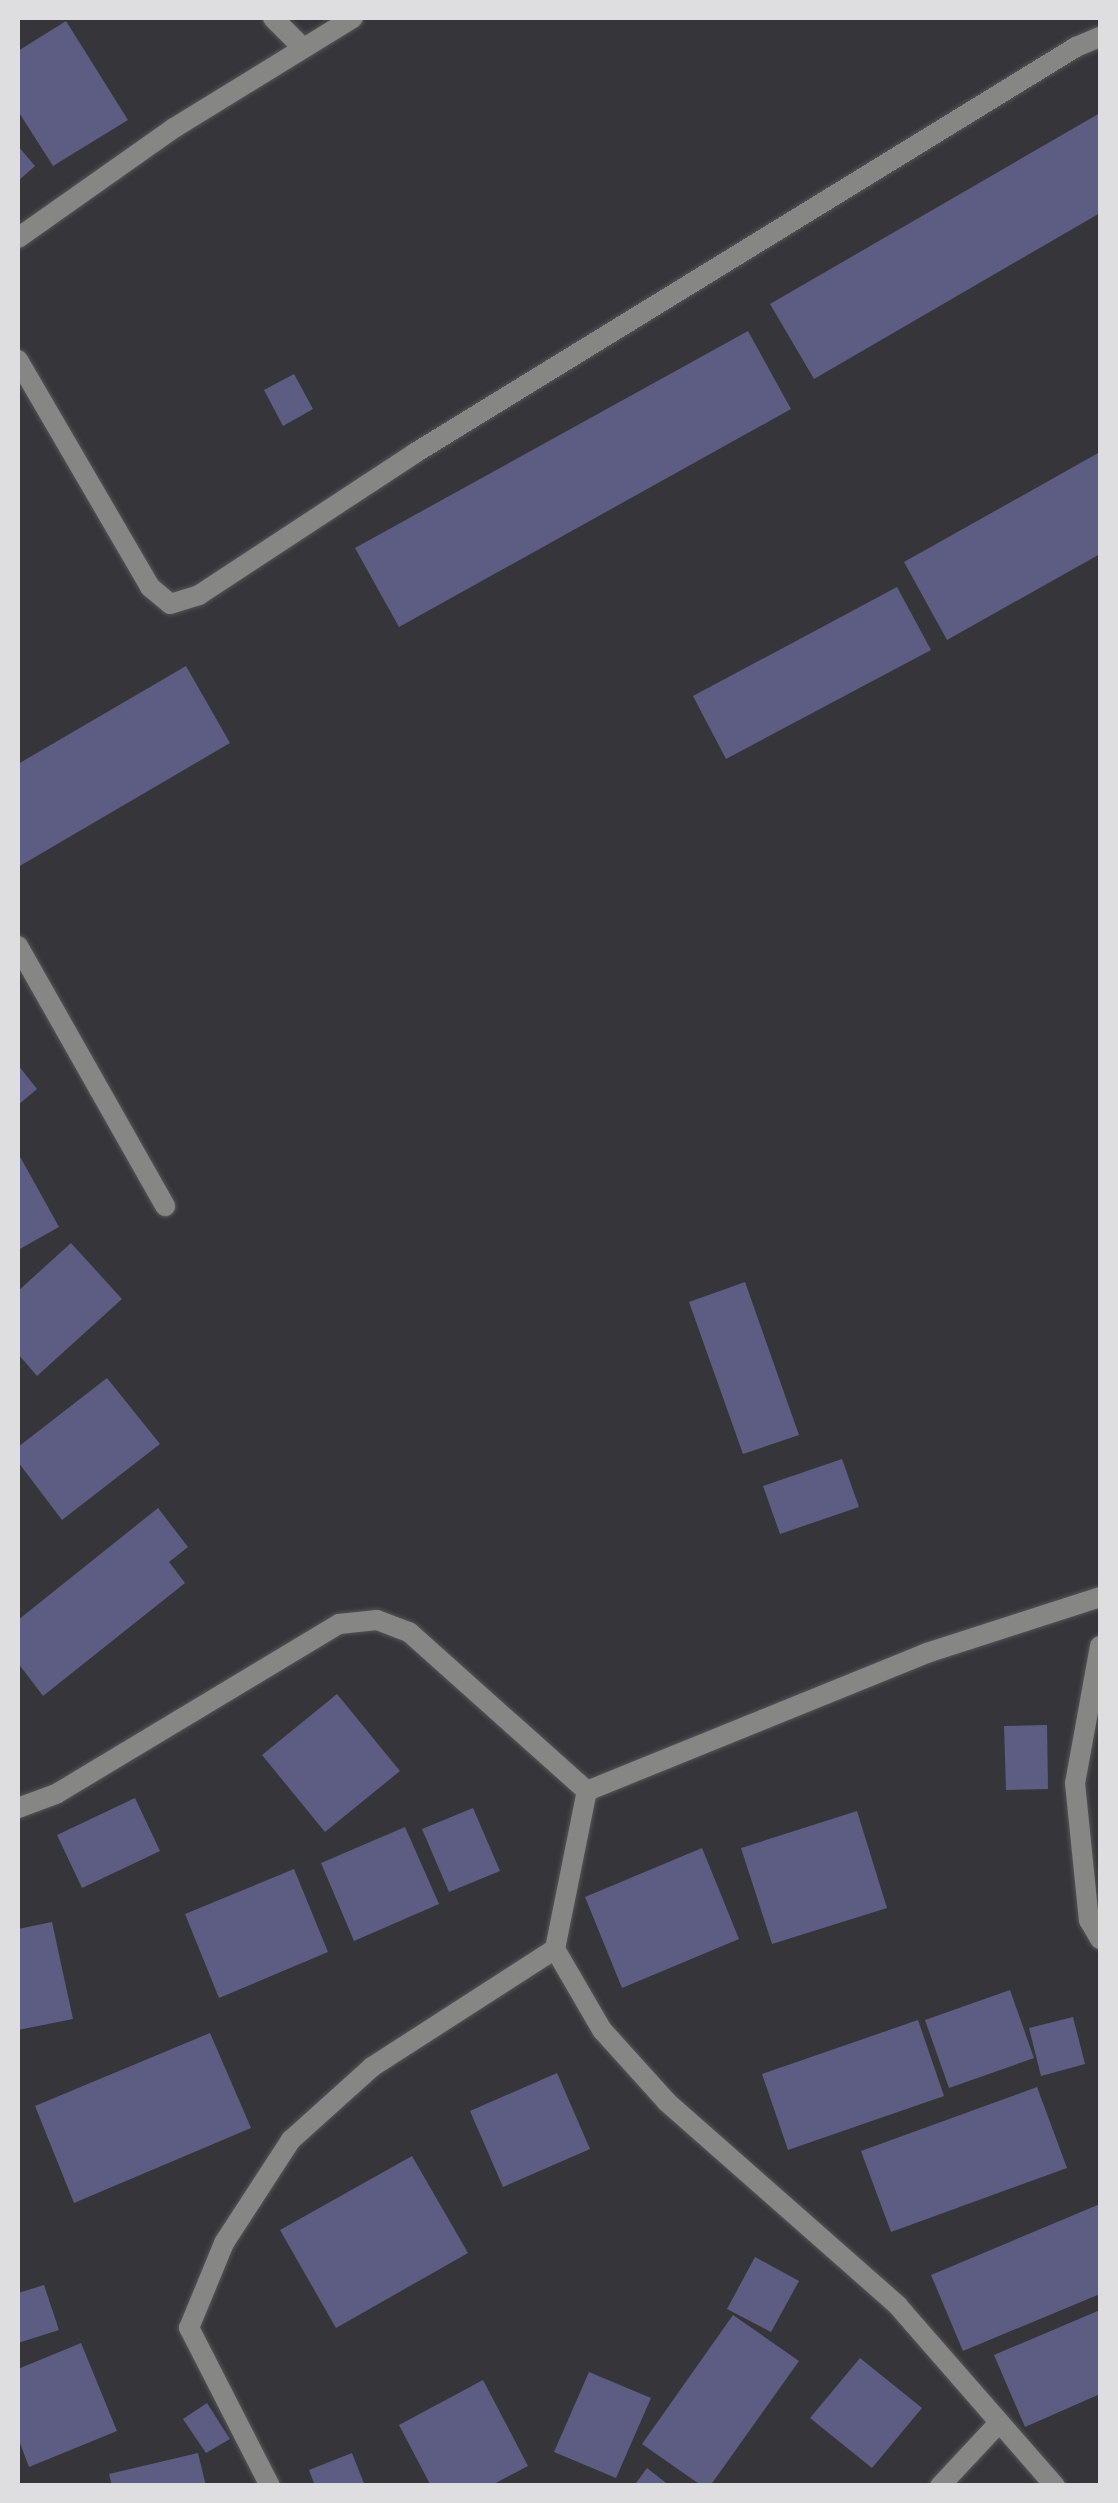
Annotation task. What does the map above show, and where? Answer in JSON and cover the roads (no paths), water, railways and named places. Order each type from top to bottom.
[{"type":"street","points":[[273,18],[301,46]]},
{"type":"street","points":[[18,238],[301,46],[353,18]]},
{"type":"street","points":[[18,360],[150,587],[170,604],[199,595],[415,453],[1059,58],[1100,37]]},
{"type":"street","points":[[18,946],[165,1206]]},
{"type":"street","points":[[587,1791],[927,1653],[1100,1597]]},
{"type":"street","points":[[18,1808],[56,1794],[340,1624],[376,1620],[409,1632],[587,1791]]},
{"type":"street","points":[[1100,1646],[1075,1783],[1089,1920],[1100,1939]]},
{"type":"street","points":[[587,1791],[555,1949],[602,2030],[667,2102],[898,2306],[1055,2486]]},
{"type":"street","points":[[270,2486],[189,2328],[224,2243],[292,2140],[372,2067],[555,1949]]},
{"type":"street","points":[[940,2486],[998,2424]]}]
